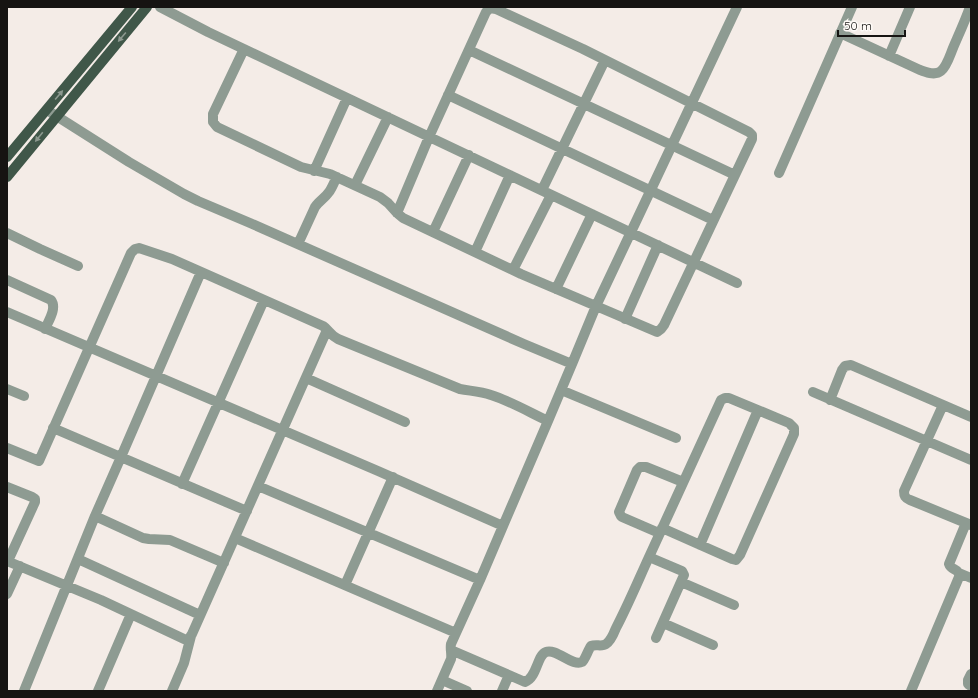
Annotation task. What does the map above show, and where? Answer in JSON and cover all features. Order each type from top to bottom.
[{"type":"main road","points":[[7,157],[132,7]]},
{"type":"main road","points":[[7,177],[147,7]]},
{"type":"street","points":[[160,7],[208,32],[738,283]]},
{"type":"street","points":[[437,691],[451,659],[451,644],[480,580],[596,306],[737,7]]},
{"type":"street","points":[[779,173],[852,7]]},
{"type":"street","points":[[889,56],[910,7]]},
{"type":"street","points":[[840,33],[889,56],[927,72],[933,73],[941,71],[947,62],[970,7]]},
{"type":"street","points":[[244,49],[213,114],[212,118],[217,127],[301,167],[324,172],[337,177],[388,202],[397,213],[403,218],[513,270],[654,331],[659,331],[664,325],[752,139],[752,135],[749,132],[605,60],[493,8],[486,12],[429,137],[397,213]]},
{"type":"street","points":[[469,50],[672,146],[735,174]]},
{"type":"street","points":[[513,270],[546,192],[561,148],[605,60]]},
{"type":"street","points":[[448,96],[713,220]]},
{"type":"street","points":[[314,171],[347,98]]},
{"type":"street","points":[[47,110],[129,162],[184,194],[572,364]]},
{"type":"street","points":[[355,186],[388,117]]},
{"type":"street","points":[[433,232],[469,155]]},
{"type":"street","points":[[475,252],[510,175]]},
{"type":"street","points":[[298,244],[315,207],[330,190],[337,177]]},
{"type":"street","points":[[556,289],[592,214]]},
{"type":"street","points":[[7,233],[78,266]]},
{"type":"street","points":[[625,319],[658,245]]},
{"type":"street","points":[[7,448],[38,461],[131,253],[135,249],[142,248],[172,259],[322,326],[331,335],[338,339],[460,389],[491,395],[548,421]]},
{"type":"street","points":[[24,691],[95,516],[200,272]]},
{"type":"street","points":[[7,280],[51,300],[53,309],[45,329]]},
{"type":"street","points":[[182,484],[264,300]]},
{"type":"street","points":[[7,312],[393,477],[503,526]]},
{"type":"street","points":[[172,691],[184,663],[191,636],[200,615],[327,330]]},
{"type":"street","points":[[830,400],[842,370],[846,366],[850,365],[971,417]]},
{"type":"street","points":[[306,378],[405,422]]},
{"type":"street","points":[[7,389],[24,396]]},
{"type":"street","points":[[561,390],[676,438]]},
{"type":"street","points":[[813,392],[971,460]]},
{"type":"street","points":[[451,650],[525,682],[530,679],[545,652],[552,652],[580,663],[583,661],[591,646],[608,643],[619,622],[661,531],[683,482],[720,402],[725,398],[729,398],[789,423],[794,428],[794,434],[740,555],[736,560],[732,560],[700,545],[661,531],[622,517],[619,512],[637,470],[640,467],[646,467],[683,482]]},
{"type":"street","points":[[943,405],[904,491],[905,496],[910,500],[969,524],[949,564],[951,568],[971,578]]},
{"type":"street","points":[[700,545],[758,410]]},
{"type":"street","points":[[53,428],[247,512]]},
{"type":"street","points":[[345,585],[393,477]]},
{"type":"street","points":[[258,486],[480,580]]},
{"type":"street","points":[[7,487],[32,497],[35,502],[8,561],[101,600],[184,639],[187,640],[191,636]]},
{"type":"street","points":[[95,516],[143,538],[170,540],[224,563]]},
{"type":"street","points":[[235,538],[456,633]]},
{"type":"street","points":[[649,557],[682,571],[684,574],[656,638]]},
{"type":"street","points":[[78,559],[200,615]]},
{"type":"street","points":[[7,594],[20,566]]},
{"type":"street","points":[[911,691],[959,577],[959,573]]},
{"type":"street","points":[[681,582],[734,605]]},
{"type":"street","points":[[98,691],[132,614]]},
{"type":"street","points":[[663,623],[713,645]]},
{"type":"street","points":[[971,674],[968,682],[971,686]]},
{"type":"street","points":[[502,691],[509,675]]},
{"type":"street","points":[[442,680],[467,691]]}]
